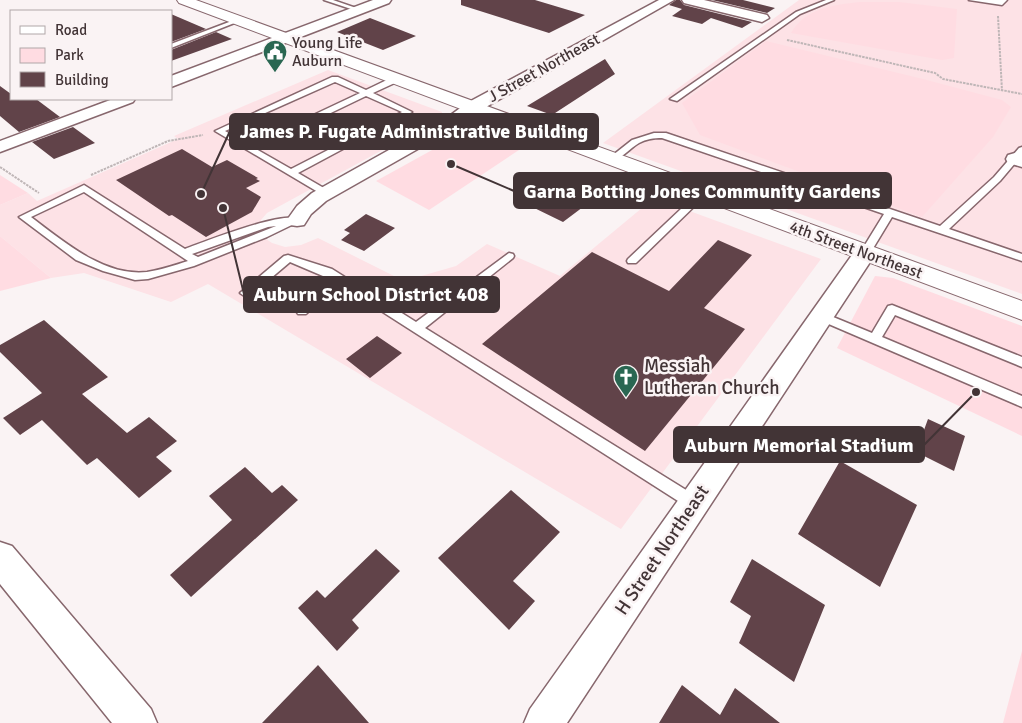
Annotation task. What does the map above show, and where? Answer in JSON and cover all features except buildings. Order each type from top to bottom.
[{"type":"street","name":"4th Street Northeast","points":[[184,0],[1022,311]]},
{"type":"street","points":[[172,82],[385,0]]},
{"type":"street","name":"J Street Northeast","points":[[297,220],[310,204],[326,193],[454,121],[473,107],[668,0]]},
{"type":"street","points":[[688,0],[762,18]]},
{"type":"street","points":[[0,148],[124,100]]},
{"type":"street","name":"H Street Northeast","points":[[544,723],[865,253]]},
{"type":"street","points":[[0,558],[138,723]]},
{"type":"lane","points":[[327,0],[358,10]]},
{"type":"lane","points":[[674,99],[798,13],[831,0]]},
{"type":"lane","points":[[972,0],[997,4],[1002,3],[1004,0]]},
{"type":"lane","points":[[172,46],[239,20]]},
{"type":"lane","points":[[219,132],[335,79],[408,112],[291,173]]},
{"type":"lane","points":[[249,149],[396,79]]},
{"type":"lane","points":[[219,132],[326,193]]},
{"type":"lane","points":[[612,159],[634,140],[648,136],[663,135],[1022,258]]},
{"type":"lane","points":[[942,230],[1020,157]]},
{"type":"lane","points":[[196,260],[84,188],[24,217],[81,259],[135,276],[162,274],[297,220]]},
{"type":"lane","points":[[632,261],[703,193]]},
{"type":"lane","points":[[865,253],[890,213]]},
{"type":"lane","points":[[184,253],[266,224],[297,220]]},
{"type":"lane","points":[[417,328],[509,256]]},
{"type":"lane","points":[[246,293],[288,258],[328,272],[694,503]]},
{"type":"lane","points":[[302,311],[338,278]]},
{"type":"lane","points":[[875,339],[892,309],[1022,362]]},
{"type":"lane","points":[[822,316],[1022,402]]},
{"type":"path","points":[[997,4],[1002,91]]},
{"type":"path","points":[[786,39],[935,73],[943,79],[1022,94]]},
{"type":"path","points":[[90,176],[168,141],[219,132]]},
{"type":"path","points":[[0,167],[38,193],[44,194]]},
{"type":"shaded area","points":[[799,0],[1022,0],[1022,294],[603,143]]},
{"type":"shaded area","points":[[328,70],[442,112],[442,115],[441,118],[267,213],[261,220],[259,228],[263,237],[272,243],[285,247],[301,245],[318,238],[404,281],[456,266],[487,244],[560,276],[654,198],[821,259],[621,529],[208,284],[171,302],[84,273],[51,278],[0,236],[0,205],[28,193],[37,201],[178,139],[174,136]]},
{"type":"green space","points":[[860,2],[899,2],[957,9],[954,58],[942,60],[791,33],[804,18],[812,13],[821,9]]},
{"type":"green space","points":[[766,41],[1002,100],[1011,107],[993,137],[922,217],[700,135],[682,103]]},
{"type":"green space","points":[[472,128],[522,148],[429,210],[376,181]]},
{"type":"green space","points":[[0,175],[28,193],[0,205]]},
{"type":"green space","points":[[0,236],[51,278],[0,291]]},
{"type":"green space","points":[[875,276],[893,278],[1022,326],[1022,436],[837,348]]},
{"type":"green space","points":[[1022,651],[1022,723],[1003,723]]},
{"type":"place","name":"Young Life Auburn","points":[[275,73]]},
{"type":"place","name":"Garna Botting Jones Community Gardens","points":[[451,164]]},
{"type":"place","name":"James P. Fugate Administrative Building","points":[[201,194]]},
{"type":"place","name":"Auburn School District 408","points":[[223,208]]},
{"type":"place","name":"Auburn Memorial Stadium","points":[[976,392]]},
{"type":"place","name":"Messiah Lutheran Church","points":[[626,398]]}]
